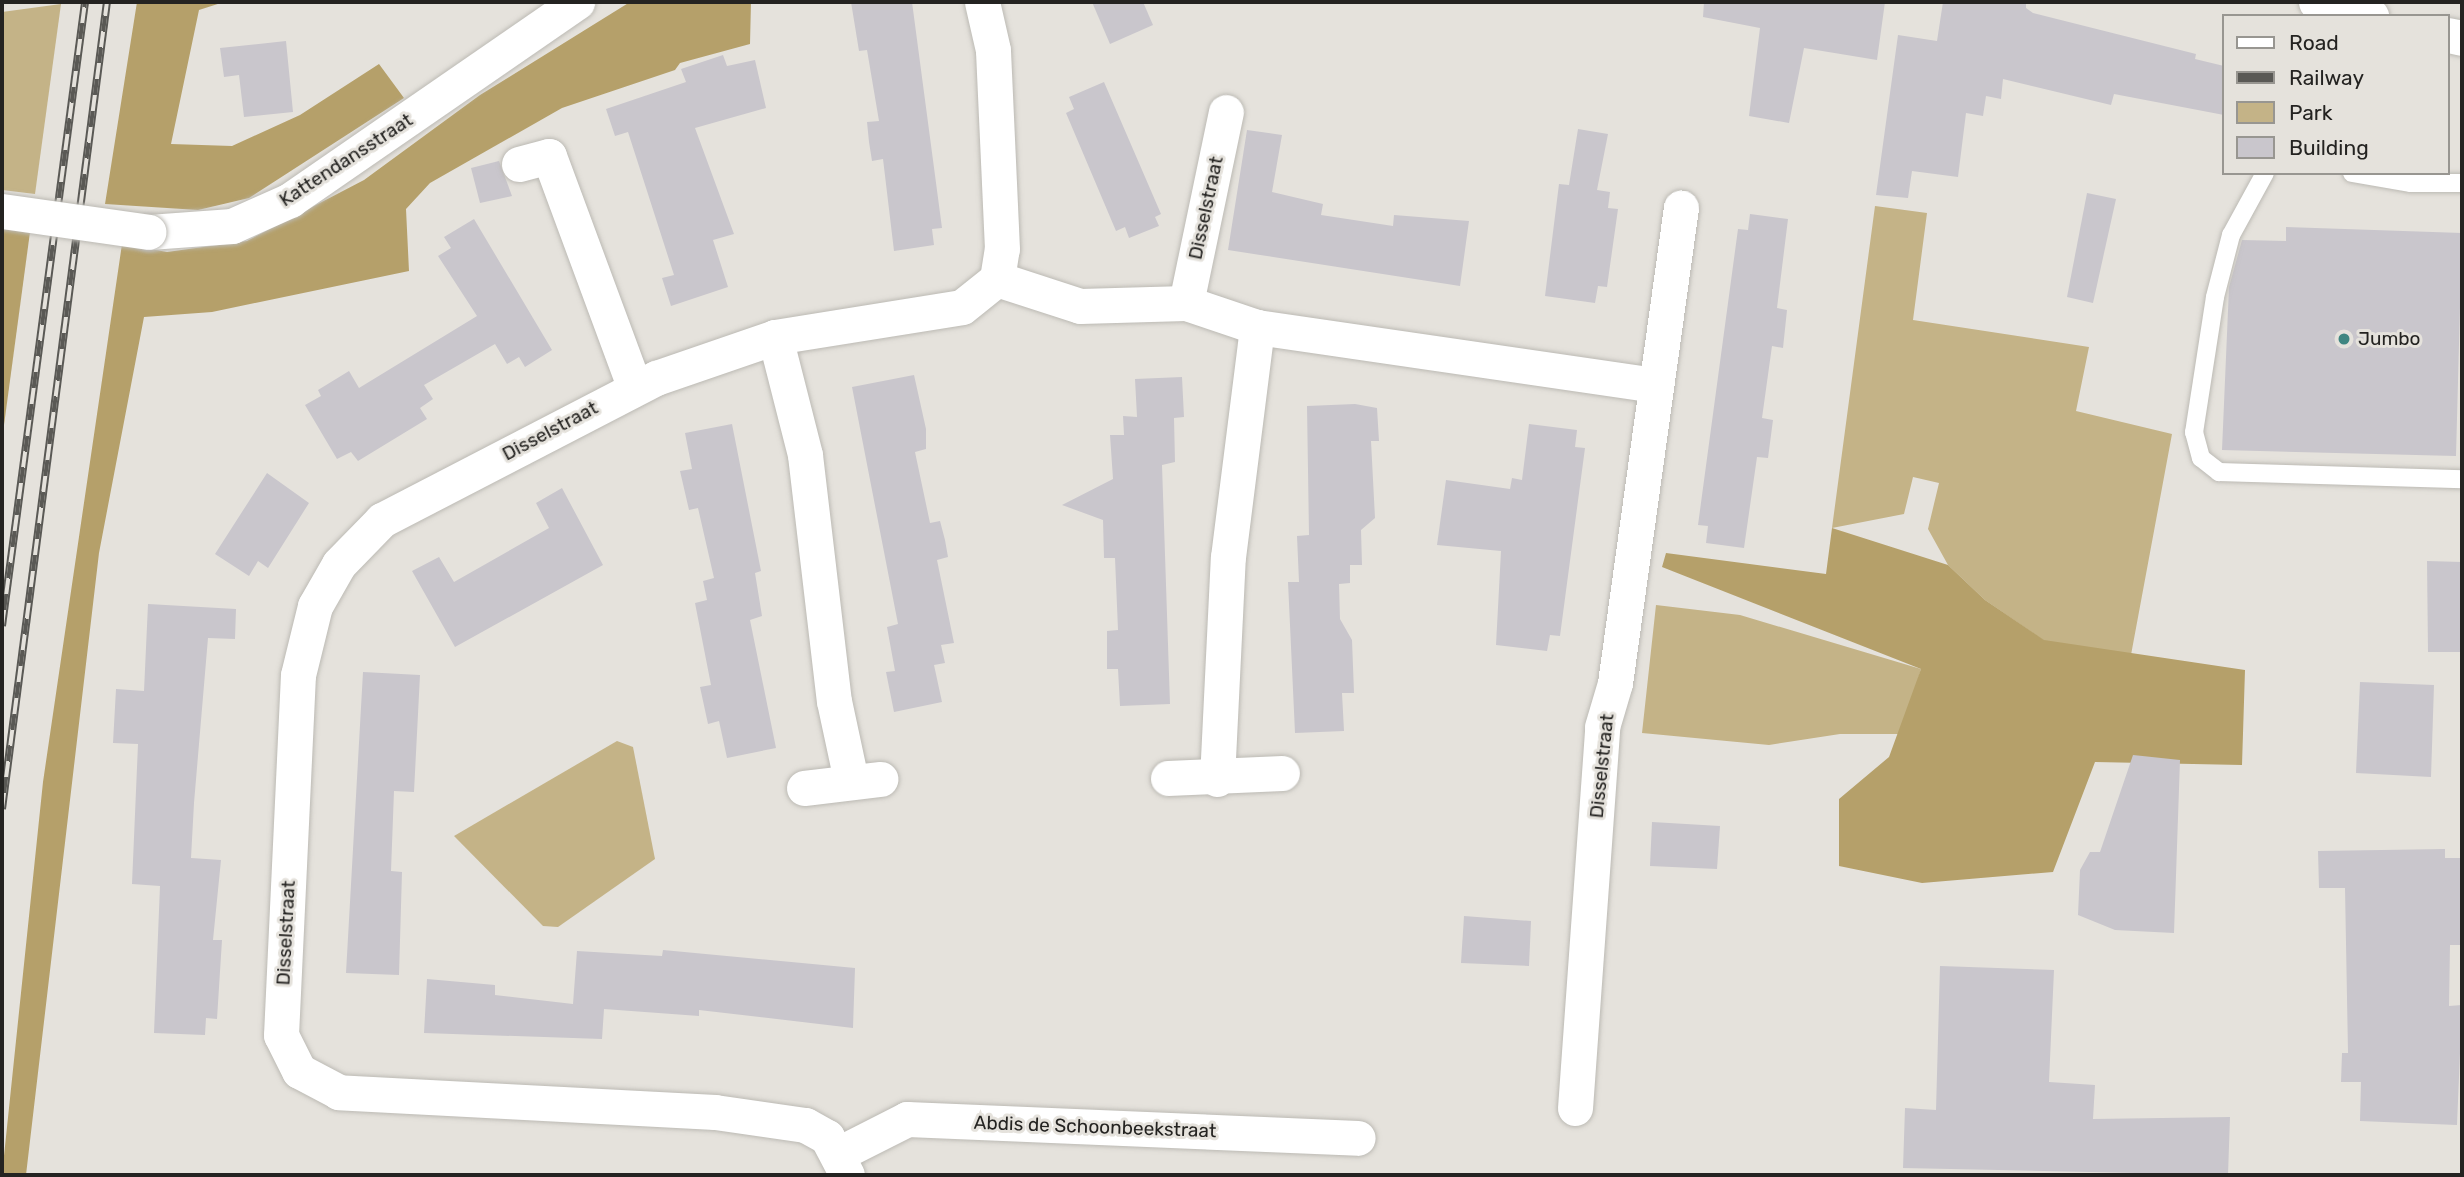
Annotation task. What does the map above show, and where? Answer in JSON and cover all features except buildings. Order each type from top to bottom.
[{"type":"street","name":"Kattendansstraat","points":[[2,211],[149,232],[232,226],[290,200],[577,2]]},
{"type":"street","points":[[982,2],[994,64],[1002,249],[997,279],[1080,306],[1186,303],[1257,327],[1655,385]]},
{"type":"street","points":[[2324,8],[2359,14]]},
{"type":"street","name":"Disselstraat","points":[[1186,303],[1226,112]]},
{"type":"street","points":[[519,164],[550,156],[635,388]]},
{"type":"street","name":"Disselstraat","points":[[1575,1108],[1602,727],[1615,683],[1681,208]]},
{"type":"street","name":"Disselstraat","points":[[844,1164],[805,1125],[715,1112],[340,1092],[299,1071],[281,1035],[298,675],[314,606],[339,564],[382,520],[635,388],[775,337],[962,307],[997,279]]},
{"type":"street","points":[[1217,779],[1228,557],[1257,327]]},
{"type":"street","points":[[775,337],[805,455],[834,701],[866,780],[804,788]]},
{"type":"street","points":[[1168,778],[1217,779],[1282,773]]},
{"type":"street","name":"Abdis de Schoonbeekstraat","points":[[844,1164],[907,1119],[1358,1138]]},
{"type":"lane","points":[[2264,175],[2231,235],[2215,297],[2194,432],[2201,458],[2219,472],[2462,479]]},
{"type":"lane","points":[[2376,175],[2462,183]]},
{"type":"green space","points":[[61,4],[35,194],[2,190],[2,12]]},
{"type":"green space","points":[[1875,206],[1927,213],[1913,320],[2089,347],[2076,411],[2172,434],[2131,655],[2049,644],[1985,600],[1948,565],[1928,529],[1939,483],[1913,477],[1904,514],[1832,528]]},
{"type":"green space","points":[[1656,605],[1740,615],[1921,669],[1902,734],[1840,734],[1769,745],[1642,733]]},
{"type":"green space","points":[[617,741],[633,747],[655,859],[558,927],[543,926],[454,836]]},
{"type":"shaded area","points":[[137,2],[224,2],[199,10],[171,144],[232,146],[300,115],[379,64],[404,98],[249,198],[198,210],[105,204]]},
{"type":"shaded area","points":[[630,2],[751,2],[750,44],[680,63],[675,70],[562,108],[430,183],[406,209],[409,271],[212,312],[144,317],[99,553],[26,1175],[2,1175],[43,782],[122,244],[167,252],[247,241],[364,180],[480,95]]},
{"type":"shaded area","points":[[2,229],[30,232],[2,440]]},
{"type":"shaded area","points":[[1832,528],[1948,565],[1985,600],[2044,640],[2245,670],[2242,765],[2095,762],[2053,872],[1922,883],[1839,866],[1839,799],[1889,757],[1921,669],[1662,567],[1666,553],[1826,574]]},
{"type":"railway","points":[[2,626],[85,2]]},
{"type":"railway","points":[[2,809],[107,2]]},
{"type":"place","name":"Jumbo","points":[[2344,339]]}]
